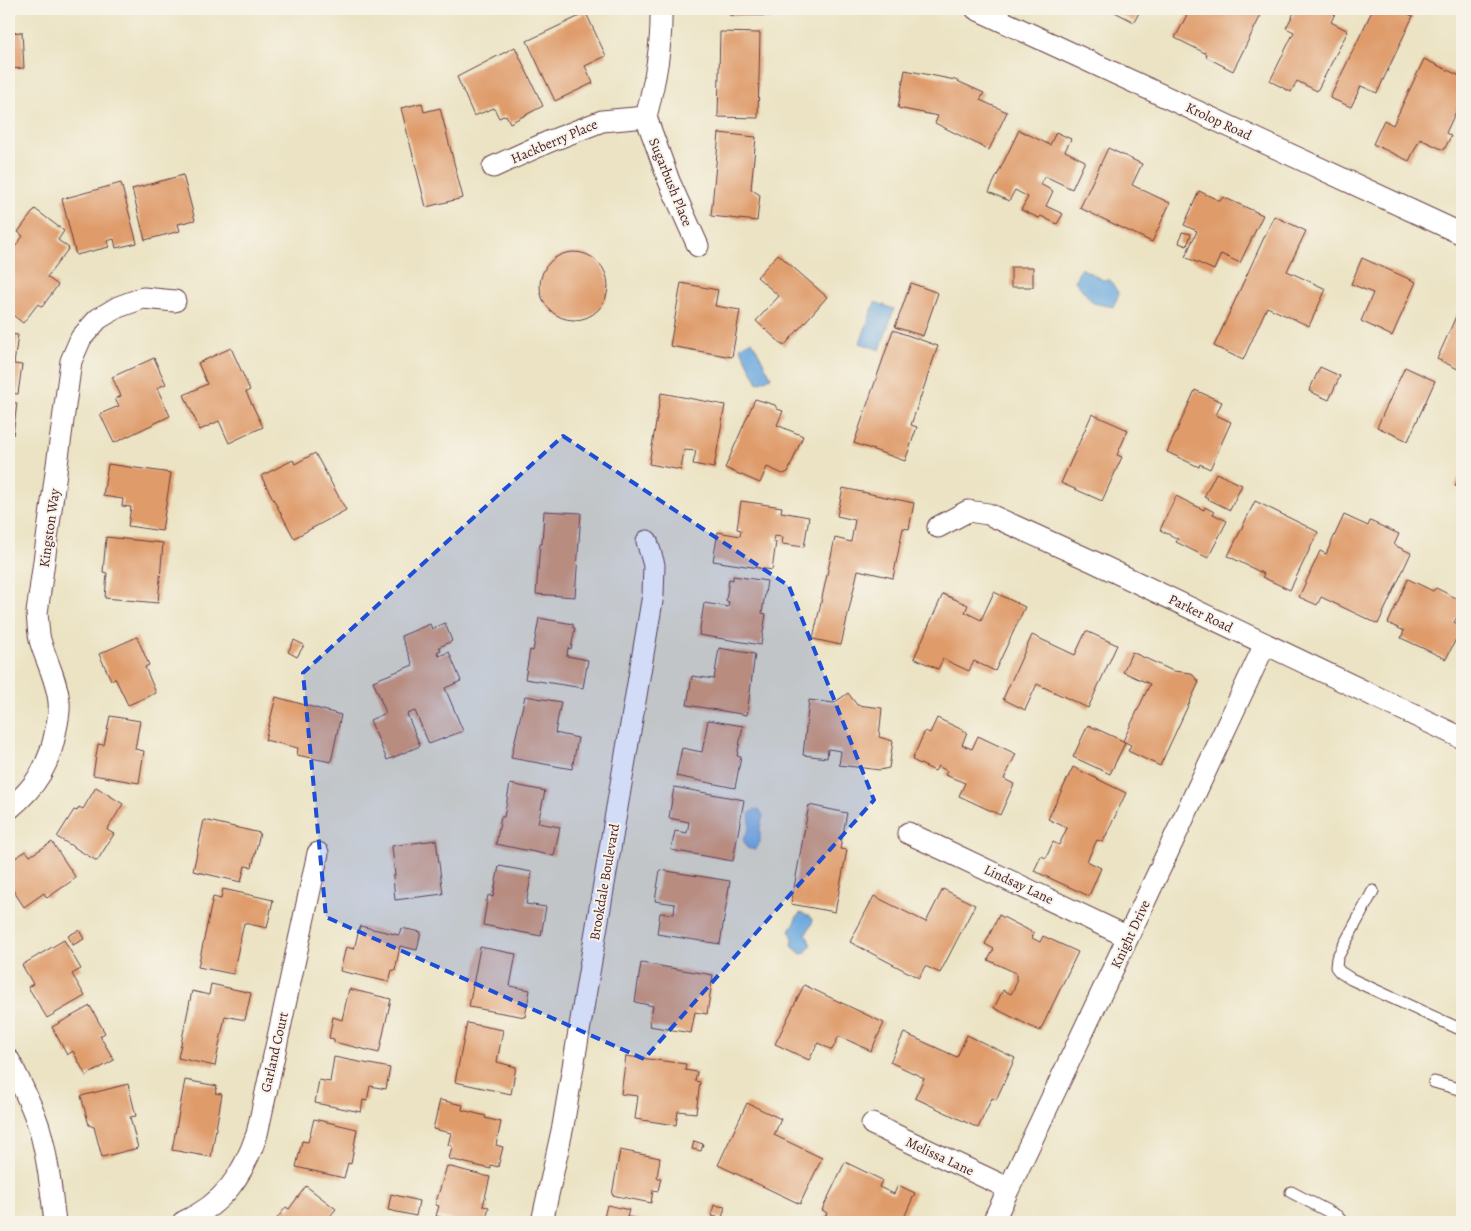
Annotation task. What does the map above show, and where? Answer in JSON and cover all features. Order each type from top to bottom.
[{"type":"street","points":[[646,117],[657,70],[661,35],[661,9]]},
{"type":"street","name":"Krolop Road","points":[[976,9],[1462,234]]},
{"type":"street","name":"Hackberry Place","points":[[493,167],[548,142],[602,121],[646,117]]},
{"type":"street","name":"Sugarbush Place","points":[[646,117],[668,181],[698,246]]},
{"type":"street","name":"Kingston Way","points":[[9,809],[22,799],[36,783],[53,748],[57,725],[60,703],[40,639],[37,613],[72,361],[81,338],[98,319],[118,306],[143,298],[175,301]]},
{"type":"street","name":"Parker Road","points":[[938,527],[968,511],[988,514],[1092,561],[1462,738]]},
{"type":"street","name":"Brookdale Boulevard","points":[[542,1222],[565,1116],[653,595],[654,565],[647,540]]},
{"type":"street","name":"Knight Drive","points":[[993,1222],[1265,644]]},
{"type":"street","name":"Lindsay Lane","points":[[908,834],[1128,937]]},
{"type":"street","name":"Garland Court","points":[[183,1222],[214,1205],[228,1190],[250,1156],[257,1134],[318,853]]},
{"type":"street","points":[[9,1060],[29,1099],[39,1127],[46,1157],[55,1222]]},
{"type":"street","name":"Melissa Lane","points":[[872,1124],[1008,1188]]},
{"type":"lane","points":[[1373,891],[1337,958],[1336,966],[1340,972],[1351,979],[1462,1030]]},
{"type":"lane","points":[[1434,1082],[1462,1090]]},
{"type":"lane","points":[[1291,1192],[1337,1216],[1342,1222]]},
{"type":"highlighted area","points":[[563,436],[789,586],[874,800],[644,1059],[326,917],[303,673]]},
{"type":"water","points":[[1081,268],[1103,280],[1110,280],[1119,294],[1113,307],[1093,303],[1075,281]]},
{"type":"water","points":[[875,302],[894,309],[880,350],[860,343]]},
{"type":"water","points":[[752,341],[771,377],[758,383],[740,347]]},
{"type":"water","points":[[758,809],[763,815],[760,828],[760,842],[755,850],[747,848],[743,839],[750,825],[749,816],[751,812]]},
{"type":"water","points":[[800,913],[809,916],[813,921],[806,934],[811,945],[805,953],[801,954],[792,946],[793,938],[790,931]]},
{"type":"building","points":[[729,9],[780,9],[780,16],[729,15]]},
{"type":"building","points":[[1109,9],[1141,9],[1134,22]]},
{"type":"building","points":[[1190,9],[1264,9],[1233,71],[1206,57],[1207,54],[1175,38]]},
{"type":"building","points":[[1296,9],[1337,9],[1331,22],[1348,31],[1317,91],[1297,81],[1291,92],[1270,81],[1294,32],[1286,28]]},
{"type":"building","points":[[1373,9],[1397,9],[1413,16],[1377,93],[1361,86],[1351,107],[1330,98]]},
{"type":"building","points":[[586,13],[606,56],[585,66],[593,83],[555,101],[527,41]]},
{"type":"building","points":[[22,32],[24,68],[9,69],[9,33]]},
{"type":"building","points":[[720,32],[760,33],[758,118],[718,117]]},
{"type":"building","points":[[515,47],[543,106],[510,123],[506,115],[499,118],[494,108],[474,116],[457,77]]},
{"type":"building","points":[[1424,59],[1462,77],[1462,98],[1446,133],[1451,136],[1444,150],[1420,139],[1409,161],[1373,144],[1384,120],[1393,125]]},
{"type":"building","points":[[905,70],[955,80],[984,93],[980,100],[1007,112],[989,150],[935,123],[938,116],[898,108]]},
{"type":"building","points":[[422,103],[424,112],[440,108],[463,198],[426,207],[401,108]]},
{"type":"building","points":[[1019,130],[1050,145],[1056,132],[1071,139],[1065,151],[1085,161],[1072,189],[1045,176],[1040,184],[1053,191],[1046,206],[1063,214],[1057,224],[1041,216],[1039,218],[1021,210],[1028,197],[1015,190],[1009,201],[989,192]]},
{"type":"building","points":[[719,133],[756,137],[751,189],[760,195],[757,221],[711,216]]},
{"type":"building","points":[[1108,148],[1142,164],[1132,185],[1170,203],[1152,242],[1080,208]]},
{"type":"building","points":[[183,175],[195,220],[178,224],[180,231],[145,240],[132,189]]},
{"type":"building","points":[[121,183],[137,243],[116,248],[114,239],[107,241],[109,247],[76,255],[62,199]]},
{"type":"building","points":[[1199,191],[1220,201],[1223,197],[1263,215],[1240,263],[1221,254],[1214,270],[1185,257],[1197,231],[1184,225]]},
{"type":"building","points":[[35,209],[64,231],[58,240],[69,248],[47,277],[58,285],[42,307],[38,304],[23,323],[9,312],[9,255],[23,236],[18,232]]},
{"type":"building","points":[[1274,216],[1306,231],[1287,271],[1326,289],[1309,326],[1267,307],[1243,360],[1214,346]]},
{"type":"building","points":[[1182,232],[1191,234],[1187,246],[1179,243]]},
{"type":"building","points":[[567,252],[581,252],[593,257],[603,267],[608,279],[608,293],[603,305],[593,315],[581,320],[567,320],[555,315],[545,305],[540,293],[540,279],[545,267],[555,257]]},
{"type":"building","points":[[778,254],[827,297],[784,346],[756,321],[779,296],[757,277]]},
{"type":"building","points":[[1362,258],[1416,282],[1392,336],[1361,321],[1373,293],[1351,284]]},
{"type":"building","points":[[1011,267],[1033,267],[1033,287],[1011,287]]},
{"type":"building","points":[[681,283],[718,290],[715,306],[740,310],[732,357],[670,346]]},
{"type":"building","points":[[911,283],[938,293],[923,336],[895,327]]},
{"type":"building","points":[[1462,303],[1462,371],[1437,359]]},
{"type":"building","points":[[893,330],[938,346],[911,425],[917,427],[905,461],[854,443]]},
{"type":"building","points":[[9,334],[18,335],[14,364],[22,365],[18,394],[9,393]]},
{"type":"building","points":[[231,348],[250,390],[246,392],[263,427],[229,443],[219,421],[200,430],[184,395],[207,384],[198,363]]},
{"type":"building","points":[[154,358],[166,384],[157,388],[170,416],[114,443],[100,414],[119,406],[115,399],[121,396],[112,377]]},
{"type":"building","points":[[1320,367],[1340,376],[1329,400],[1309,391]]},
{"type":"building","points":[[1405,367],[1435,381],[1408,441],[1377,427]]},
{"type":"building","points":[[1195,390],[1222,402],[1216,415],[1231,422],[1210,469],[1200,464],[1199,467],[1167,452]]},
{"type":"building","points":[[661,393],[725,405],[714,468],[693,464],[696,451],[684,450],[681,470],[649,464]]},
{"type":"building","points":[[755,399],[775,405],[777,409],[783,411],[777,425],[803,436],[788,472],[783,474],[767,467],[760,483],[725,468]]},
{"type":"building","points":[[9,402],[17,403],[13,435],[9,434]]},
{"type":"building","points":[[1092,414],[1128,430],[1117,455],[1122,457],[1102,501],[1061,483]]},
{"type":"building","points":[[315,453],[346,510],[294,538],[261,476],[293,460],[295,464]]},
{"type":"building","points":[[108,464],[171,473],[162,531],[128,526],[131,507],[122,506],[123,499],[103,496]]},
{"type":"building","points":[[1462,470],[1462,489],[1455,486]]},
{"type":"building","points":[[1216,473],[1242,485],[1230,510],[1204,497]]},
{"type":"building","points":[[843,488],[914,503],[909,529],[903,528],[893,578],[858,570],[841,645],[813,639],[835,538],[851,542],[855,520],[837,516]]},
{"type":"building","points":[[1176,496],[1204,510],[1205,507],[1214,512],[1213,514],[1227,521],[1208,558],[1176,542],[1178,539],[1160,530]]},
{"type":"building","points":[[741,501],[782,507],[781,512],[809,517],[804,547],[782,544],[783,537],[774,536],[773,542],[776,542],[772,570],[713,561],[718,532],[740,536],[741,530],[737,529]]},
{"type":"building","points":[[1255,501],[1318,532],[1290,590],[1262,577],[1264,574],[1228,556]]},
{"type":"building","points":[[544,511],[581,513],[575,597],[536,594]]},
{"type":"building","points":[[1344,515],[1368,526],[1370,521],[1399,534],[1394,545],[1411,553],[1378,624],[1321,597],[1317,605],[1299,597],[1320,551],[1326,554]]},
{"type":"building","points":[[106,537],[163,543],[158,603],[105,598],[107,573],[103,572]]},
{"type":"building","points":[[733,576],[767,581],[762,613],[766,614],[761,645],[699,635],[704,603],[728,607],[729,602],[726,601],[729,579],[733,580]]},
{"type":"building","points":[[1408,579],[1433,591],[1436,588],[1458,599],[1462,589],[1462,618],[1458,616],[1454,622],[1462,627],[1446,659],[1401,638],[1404,631],[1388,623]]},
{"type":"building","points":[[994,592],[1025,607],[995,671],[974,661],[969,671],[943,659],[938,669],[914,658],[943,594],[968,605],[965,612],[981,620]]},
{"type":"building","points":[[539,618],[573,624],[573,628],[575,628],[571,649],[568,648],[567,656],[588,660],[583,688],[525,679],[530,650],[533,651]]},
{"type":"building","points":[[445,623],[452,641],[439,647],[441,650],[437,652],[439,656],[449,652],[461,681],[445,688],[463,731],[429,744],[415,711],[407,714],[420,746],[387,760],[370,720],[386,713],[373,681],[413,665],[401,636],[430,624],[432,629]]},
{"type":"building","points":[[1086,631],[1117,645],[1088,708],[1037,684],[1025,710],[1003,699],[1032,635],[1075,655]]},
{"type":"building","points":[[137,637],[149,665],[145,667],[156,693],[128,705],[115,678],[111,680],[99,654]]},
{"type":"building","points":[[294,640],[304,645],[297,657],[288,652]]},
{"type":"building","points":[[719,648],[755,654],[747,715],[687,705],[692,676],[714,679]]},
{"type":"building","points":[[1132,652],[1173,671],[1191,673],[1199,682],[1160,766],[1128,751],[1131,745],[1123,741],[1150,684],[1123,672]]},
{"type":"building","points":[[848,693],[857,705],[882,708],[879,737],[893,741],[889,768],[880,770],[839,765],[841,751],[828,749],[827,758],[803,755],[809,700],[834,703]]},
{"type":"building","points":[[525,696],[561,702],[555,733],[578,738],[572,769],[511,758]]},
{"type":"building","points":[[276,697],[341,715],[331,762],[297,755],[298,748],[265,740]]},
{"type":"building","points":[[110,716],[140,721],[135,749],[144,751],[139,783],[93,775],[98,744],[104,745]]},
{"type":"building","points":[[937,718],[967,732],[962,745],[972,749],[978,736],[1016,754],[1004,779],[1014,784],[1000,815],[959,796],[965,783],[945,775],[947,771],[938,766],[935,771],[912,760],[925,731],[930,733]]},
{"type":"building","points":[[708,720],[743,726],[737,756],[741,757],[735,788],[676,776],[682,748],[702,752]]},
{"type":"building","points":[[1088,725],[1125,743],[1110,774],[1073,757]]},
{"type":"building","points":[[1073,767],[1126,793],[1103,842],[1097,840],[1087,861],[1101,868],[1089,896],[1034,871],[1041,856],[1046,858],[1053,842],[1059,845],[1067,828],[1048,819]]},
{"type":"building","points":[[510,784],[545,791],[538,823],[560,827],[554,856],[496,844],[501,817],[504,817]]},
{"type":"building","points":[[96,787],[123,804],[107,830],[114,834],[97,861],[57,837],[74,810],[77,811],[79,807],[83,809]]},
{"type":"building","points":[[674,787],[744,800],[733,861],[671,850],[675,831],[687,833],[689,822],[669,818]]},
{"type":"building","points":[[809,805],[847,813],[840,849],[847,850],[835,912],[791,904]]},
{"type":"building","points":[[204,820],[260,833],[252,867],[245,866],[241,882],[193,871]]},
{"type":"building","points":[[436,840],[443,894],[395,900],[392,846]]},
{"type":"building","points":[[52,842],[76,878],[47,898],[44,893],[24,907],[9,884],[9,862],[26,851],[30,856]]},
{"type":"building","points":[[499,866],[532,872],[526,904],[546,907],[541,936],[483,925],[488,895],[493,897]]},
{"type":"building","points":[[660,870],[730,881],[720,944],[657,934],[660,913],[674,914],[675,904],[655,901]]},
{"type":"building","points":[[223,889],[273,900],[267,928],[244,923],[233,974],[198,967],[213,897],[221,899]]},
{"type":"building","points":[[943,889],[975,905],[940,973],[925,966],[919,978],[850,942],[874,896],[926,922]]},
{"type":"building","points":[[999,915],[1034,933],[1032,938],[1040,942],[1043,936],[1078,952],[1040,1031],[994,1008],[1003,990],[1011,994],[1016,984],[1016,973],[988,960],[994,949],[985,944]]},
{"type":"building","points":[[360,926],[399,935],[401,928],[421,932],[417,950],[400,946],[395,971],[392,970],[389,982],[340,971],[346,947],[354,949]]},
{"type":"building","points":[[79,930],[84,939],[73,945],[68,936]]},
{"type":"building","points":[[64,940],[81,969],[72,974],[85,996],[47,1018],[28,987],[33,984],[22,965]]},
{"type":"building","points":[[480,947],[516,954],[510,986],[530,990],[525,1017],[469,1007]]},
{"type":"building","points":[[641,963],[713,975],[707,1014],[695,1012],[691,1033],[649,1026],[653,1006],[635,1002]]},
{"type":"building","points":[[211,984],[251,993],[245,1020],[225,1016],[215,1066],[178,1058],[192,991],[209,995]]},
{"type":"building","points":[[804,985],[884,1023],[871,1051],[839,1036],[832,1050],[818,1043],[809,1060],[775,1044]]},
{"type":"building","points":[[349,989],[391,999],[379,1053],[334,1042],[334,1039],[329,1038],[333,1017],[342,1020]]},
{"type":"building","points":[[90,1006],[105,1033],[100,1036],[114,1060],[86,1076],[73,1051],[67,1055],[52,1027]]},
{"type":"building","points":[[467,1023],[503,1030],[497,1062],[516,1067],[511,1094],[455,1082]]},
{"type":"building","points":[[904,1033],[957,1057],[967,1035],[1015,1058],[996,1100],[992,1098],[978,1128],[915,1098],[924,1078],[890,1062]]},
{"type":"building","points":[[626,1056],[686,1064],[685,1070],[697,1072],[695,1081],[700,1082],[696,1113],[678,1111],[676,1125],[635,1119],[638,1096],[621,1094]]},
{"type":"building","points":[[334,1057],[390,1068],[386,1089],[370,1086],[367,1101],[363,1100],[361,1112],[315,1103],[319,1080],[330,1082]]},
{"type":"building","points":[[185,1080],[217,1086],[215,1093],[222,1094],[211,1157],[172,1150]]},
{"type":"building","points":[[128,1084],[136,1116],[130,1117],[138,1148],[102,1157],[94,1127],[89,1125],[81,1096]]},
{"type":"building","points":[[440,1100],[463,1105],[462,1110],[501,1122],[496,1145],[503,1147],[498,1167],[491,1165],[491,1169],[449,1159],[452,1146],[448,1145],[451,1133],[433,1129]]},
{"type":"building","points":[[747,1103],[781,1119],[774,1135],[822,1158],[800,1204],[718,1165]]},
{"type":"building","points":[[314,1119],[357,1129],[351,1164],[348,1163],[344,1178],[296,1167],[302,1141],[308,1142]]},
{"type":"building","points":[[694,1141],[703,1144],[701,1151],[692,1149]]},
{"type":"building","points":[[620,1150],[660,1158],[657,1178],[661,1178],[658,1191],[653,1190],[651,1203],[612,1195]]},
{"type":"building","points":[[845,1162],[882,1180],[879,1187],[894,1194],[898,1185],[915,1193],[902,1222],[823,1222],[827,1213],[822,1210]]},
{"type":"building","points":[[447,1166],[490,1177],[483,1206],[489,1207],[485,1222],[461,1222],[436,1216],[439,1206],[435,1205]]},
{"type":"building","points":[[306,1186],[336,1209],[325,1222],[274,1222],[286,1207],[289,1209]]},
{"type":"building","points":[[391,1194],[419,1201],[416,1216],[388,1210]]},
{"type":"building","points":[[607,1205],[629,1210],[627,1217],[646,1222],[603,1222]]},
{"type":"building","points":[[714,1205],[725,1207],[722,1218],[711,1216]]}]
